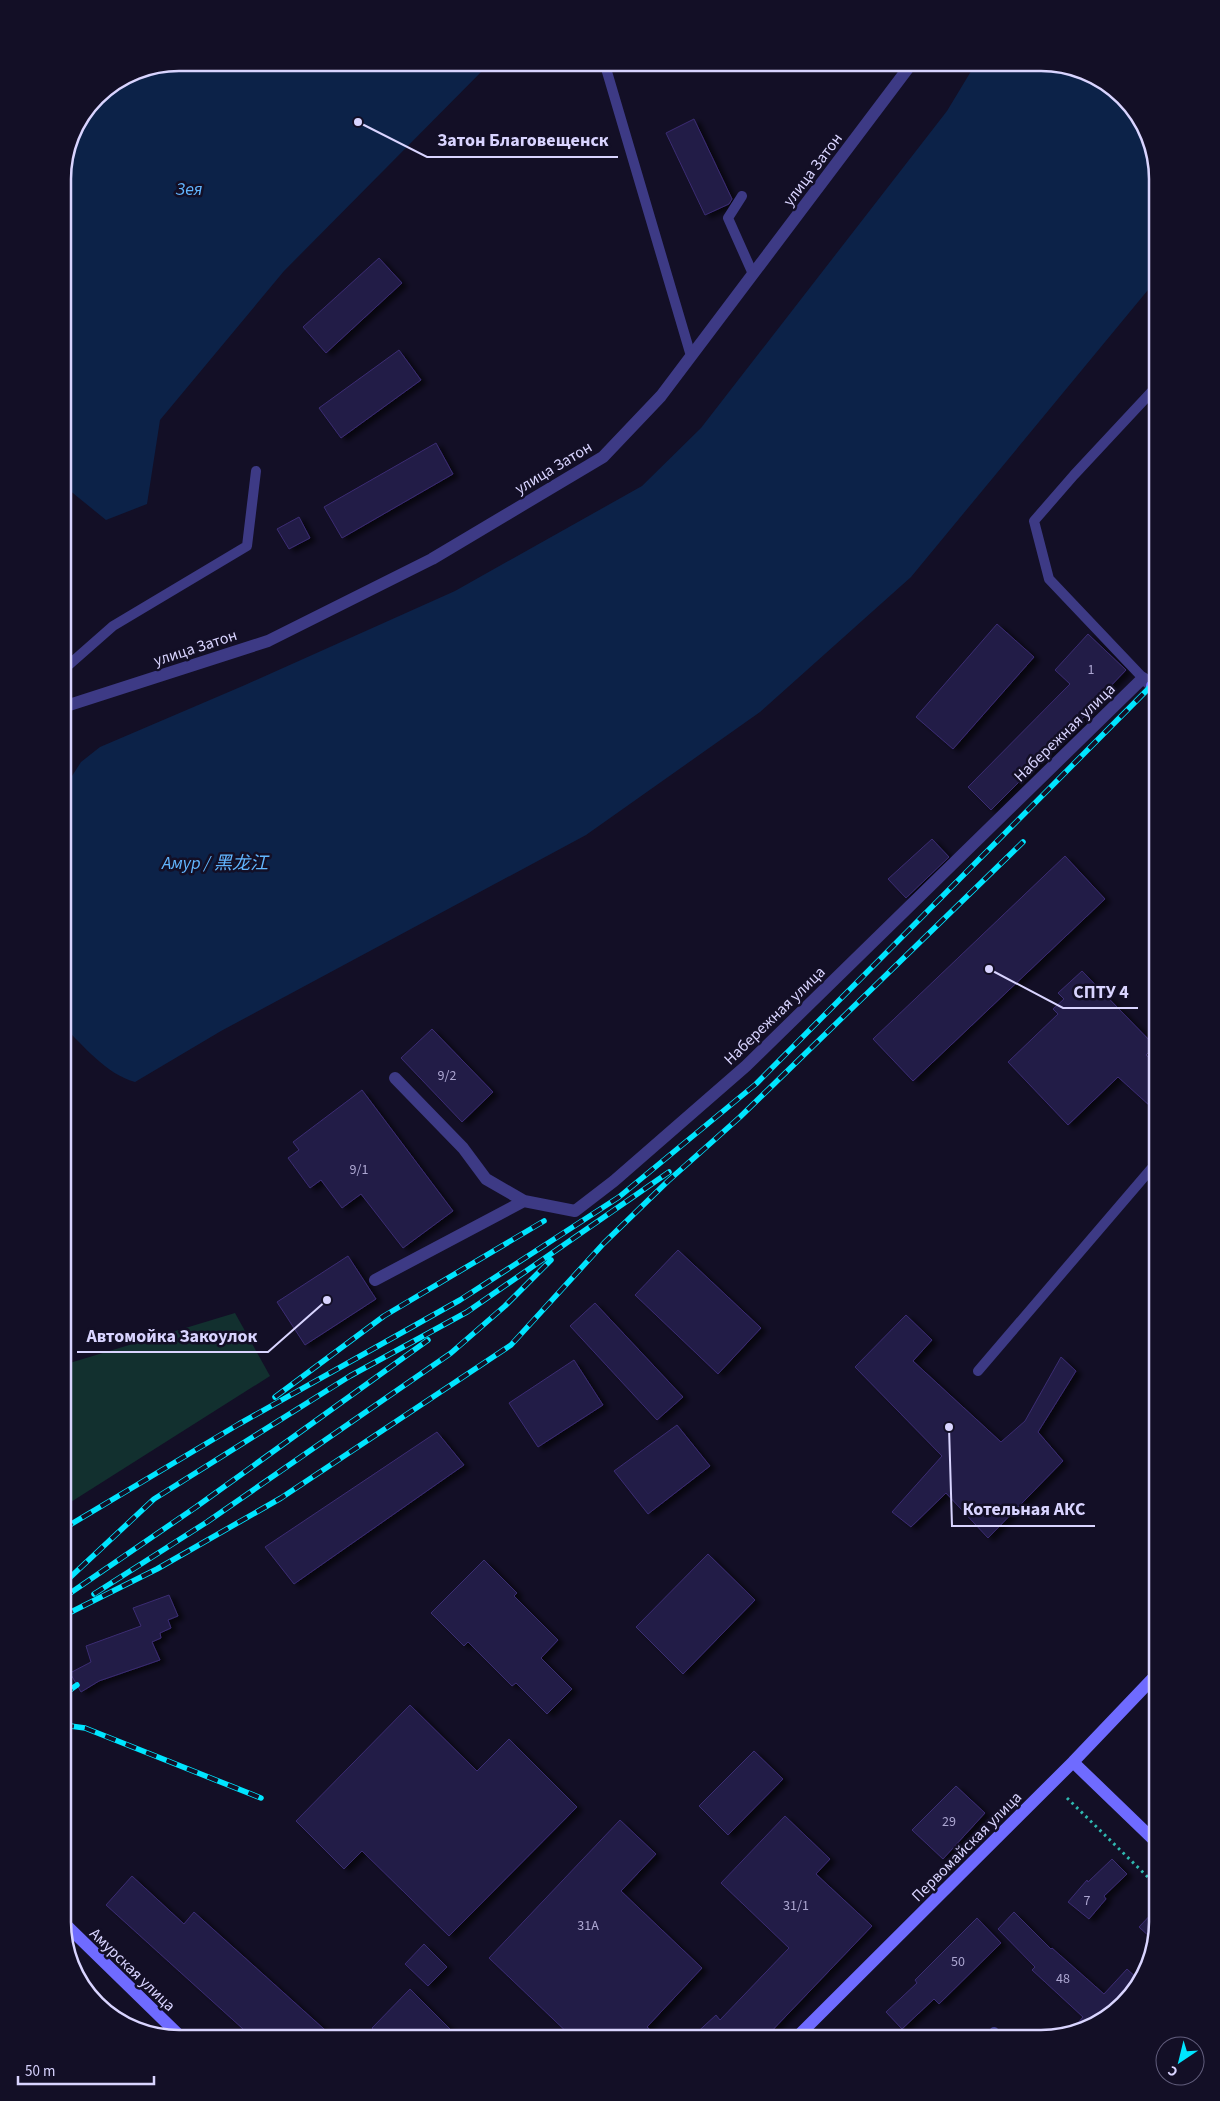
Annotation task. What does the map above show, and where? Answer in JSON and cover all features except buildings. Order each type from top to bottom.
[{"type":"street","name":"улица Затон","points":[[71,704],[268,641],[432,559],[603,457],[660,396],[906,71]]},
{"type":"street","name":"Набережная улица","points":[[395,1078],[463,1148],[486,1180],[524,1201],[575,1211],[614,1181],[746,1066],[1149,687]]},
{"type":"street","points":[[375,1280],[524,1201]]},
{"type":"street","name":"Первомайская улица","points":[[804,2030],[1073,1762],[1149,1683]]},
{"type":"street","points":[[1073,1762],[1149,1834]]},
{"type":"street","name":"Амурская улица","points":[[71,1930],[174,2030]]},
{"type":"lane","points":[[606,71],[691,356]]},
{"type":"lane","points":[[742,196],[728,218],[753,274]]},
{"type":"lane","points":[[1149,396],[1034,521],[1049,580],[1149,683]]},
{"type":"lane","points":[[71,663],[112,626],[247,546],[256,471]]},
{"type":"lane","points":[[978,1370],[1149,1172]]},
{"type":"path","points":[[1067,1798],[1149,1877]]},
{"type":"green space","points":[[235,1313],[270,1376],[71,1502],[71,1363]]},
{"type":"water","name":"Зея","points":[[482,71],[284,271],[160,420],[147,504],[106,520],[71,492],[71,172],[75,151],[82,131],[98,108],[119,89],[131,82],[165,72]]},
{"type":"water","name":"Амур / 黑龙江","points":[[971,71],[1048,71],[1062,73],[1089,82],[1112,98],[1131,119],[1138,131],[1147,158],[1149,179],[1149,289],[911,577],[760,712],[586,835],[221,1031],[135,1082],[114,1073],[96,1058],[71,1034],[71,778],[81,762],[100,747],[245,685],[455,591],[642,486],[701,428],[947,111]]},
{"type":"railway","points":[[71,1524],[239,1424],[460,1300],[619,1197],[756,1084],[1149,688]]},
{"type":"railway","points":[[71,1612],[157,1569],[281,1498],[511,1345],[604,1243],[668,1181],[740,1117],[1023,842]]},
{"type":"railway","points":[[71,1577],[154,1499],[350,1376],[467,1312],[669,1172]]},
{"type":"railway","points":[[275,1397],[384,1316],[544,1221]]},
{"type":"railway","points":[[94,1594],[207,1522],[451,1353],[505,1306],[551,1260]]},
{"type":"railway","points":[[71,1593],[196,1507],[428,1340]]},
{"type":"railway","points":[[71,1689],[77,1685]]},
{"type":"railway","points":[[71,1726],[85,1728],[261,1798]]},
{"type":"place","name":"Затон Благовещенск","points":[[358,122]]},
{"type":"place","name":"СПТУ 4","points":[[989,969]]},
{"type":"place","name":"Автомойка Закоулок","points":[[327,1300]]},
{"type":"place","name":"Котельная АКС","points":[[949,1427]]}]
